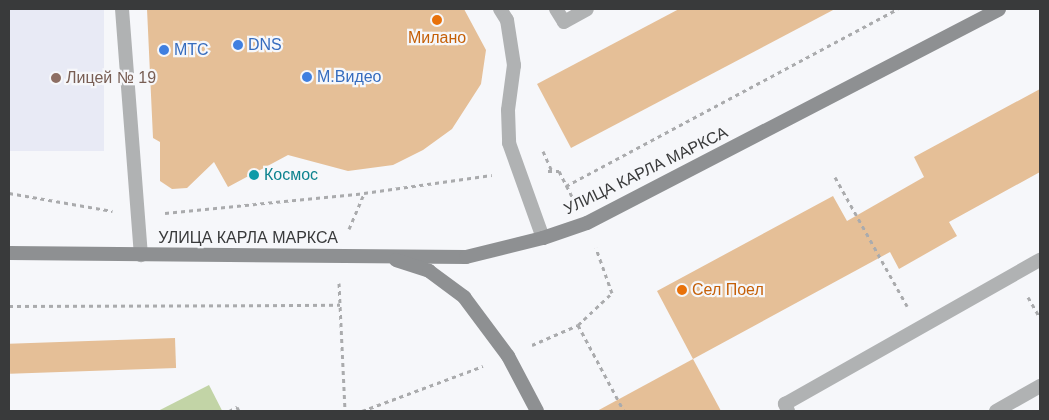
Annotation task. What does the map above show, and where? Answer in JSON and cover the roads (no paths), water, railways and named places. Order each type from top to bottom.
[{"type":"main road","name":"УЛИЦА КАРЛА МАРКСА","points":[[9,253],[466,257],[543,238],[587,223],[999,9]]},
{"type":"main road","points":[[384,256],[429,271],[464,297],[508,356],[536,411]]},
{"type":"lane","points":[[122,9],[141,255]]},
{"type":"lane","points":[[500,9],[507,20],[514,65],[508,110],[509,144],[543,238]]},
{"type":"lane","points":[[556,9],[564,22],[587,9]]},
{"type":"lane","points":[[788,411],[785,404],[1040,260]]},
{"type":"lane","points":[[996,411],[1040,386]]},
{"type":"place","name":"Милано","points":[[437,20]]},
{"type":"place","name":"DNS","points":[[238,45]]},
{"type":"place","name":"МТС","points":[[164,50]]},
{"type":"place","name":"М.Видео","points":[[307,77]]},
{"type":"place","name":"Лицей № 19","points":[[56,78]]},
{"type":"place","name":"Космос","points":[[254,175]]},
{"type":"place","name":"Сел Поел","points":[[682,290]]}]
